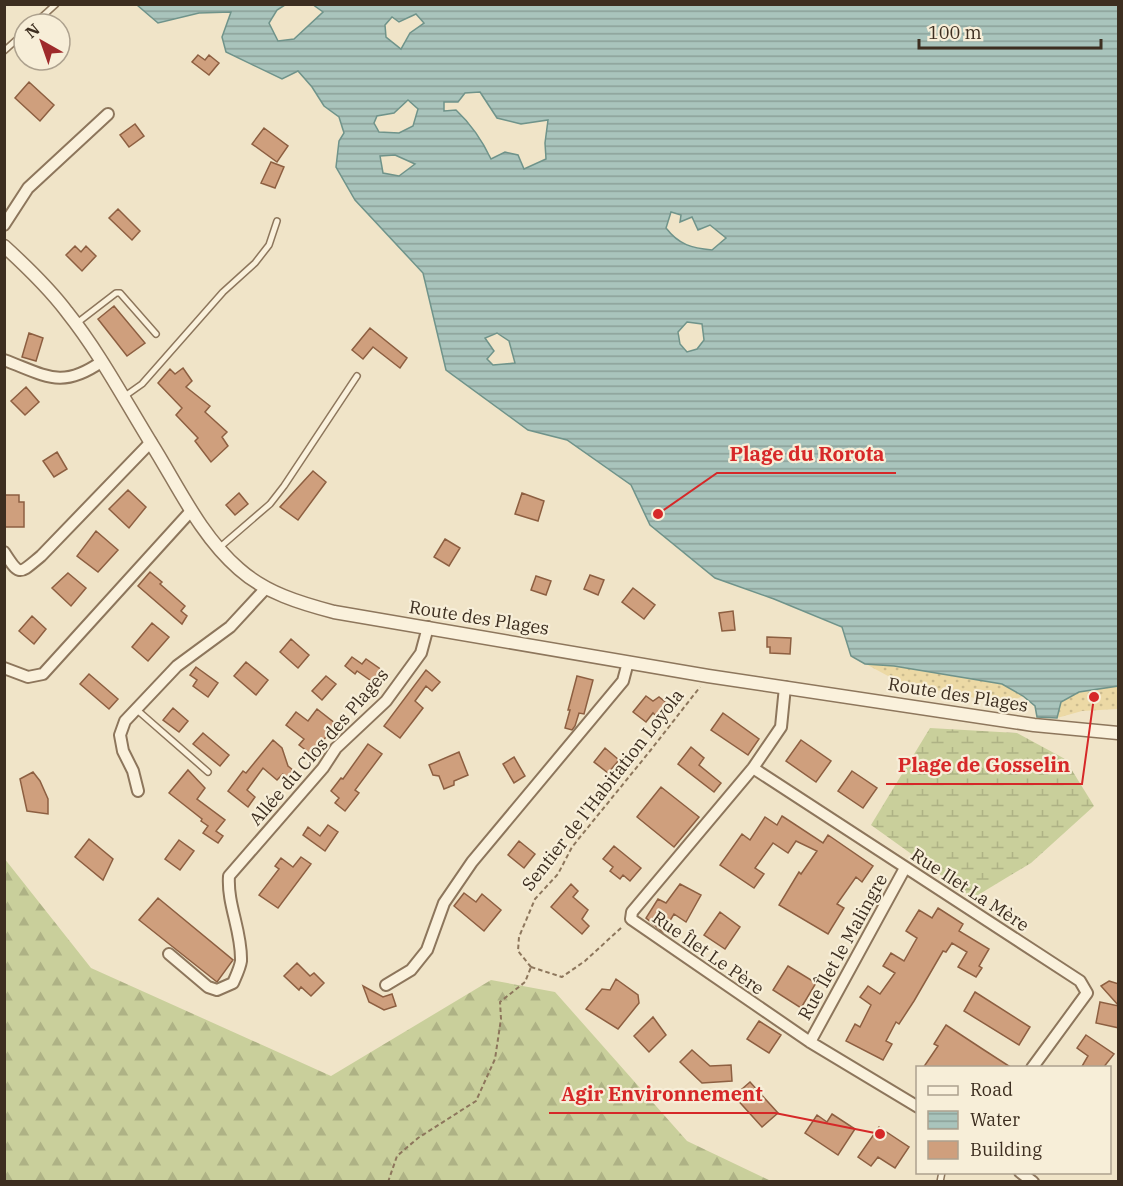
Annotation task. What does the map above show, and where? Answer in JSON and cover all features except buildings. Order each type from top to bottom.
[{"type":"street","points":[[4,225],[28,188],[108,114]]},
{"type":"street","name":"Route des Plages","points":[[4,246],[39,279],[75,324],[151,442],[191,511],[219,548],[240,570],[266,588],[299,603],[334,612],[708,676],[1034,725],[1119,733]]},
{"type":"street","points":[[4,360],[65,379],[84,373],[101,362]]},
{"type":"street","points":[[4,552],[16,570],[26,569],[151,442]]},
{"type":"street","points":[[4,668],[28,677],[43,674],[191,511]]},
{"type":"street","points":[[138,791],[133,771],[123,751],[120,735],[125,721],[177,666],[230,627],[266,588]]},
{"type":"street","name":"Allée du Clos des Plages","points":[[169,954],[208,987],[217,990],[233,983],[241,963],[239,938],[227,893],[229,876],[323,768],[336,748],[386,701],[421,653],[428,627]]},
{"type":"street","points":[[386,985],[411,970],[427,950],[444,903],[472,862],[623,681],[628,662]]},
{"type":"street","name":"Rue Îlet Le Père","points":[[785,687],[781,727],[753,768],[632,912],[632,919],[810,1042],[916,1106]]},
{"type":"street","name":"Rue Ilet La Mère","points":[[753,768],[1080,981],[1087,993],[1033,1066]]},
{"type":"street","name":"Rue Îlet le Malingre","points":[[810,1042],[905,868]]},
{"type":"lane","points":[[122,397],[142,384],[223,292],[255,263],[269,245],[277,221]]},
{"type":"lane","points":[[75,324],[116,293],[120,293],[156,334]]},
{"type":"lane","points":[[219,548],[270,504],[357,376]]},
{"type":"lane","points":[[136,709],[208,772]]},
{"type":"path","name":"Sentier de l'Habitation Loyola","points":[[531,968],[518,951],[519,937],[535,899],[558,874],[572,847],[708,676]]},
{"type":"path","points":[[388,1182],[397,1156],[418,1138],[476,1101],[495,1059],[501,1019],[500,1002],[525,982],[531,968],[562,977],[585,961],[632,919]]},
{"type":"green space","points":[[930,728],[1017,733],[1065,759],[1094,806],[1031,863],[973,898],[871,825]]},
{"type":"green space","points":[[4,858],[91,968],[331,1076],[491,980],[555,992],[687,1141],[771,1181],[5,1181]]},
{"type":"sand","points":[[438,333],[557,431],[925,670],[1002,684],[1023,696],[1005,704],[901,683],[851,656],[842,627],[715,578],[650,525],[631,485],[567,440],[528,430],[446,370]]},
{"type":"sand","points":[[1118,686],[1118,709],[1082,711],[1057,718],[1061,702],[1079,692]]},
{"type":"water","points":[[312,4],[1118,5],[1118,686],[1079,692],[1061,702],[1057,718],[1037,717],[1035,706],[1002,684],[894,666],[865,664],[851,656],[842,627],[715,578],[650,525],[631,485],[567,440],[528,430],[446,370],[423,273],[355,200],[336,167],[339,141],[344,133],[339,117],[324,106],[298,71],[282,79],[226,52],[222,37],[231,12],[199,13],[158,23],[137,5],[285,5],[277,10],[269,23],[278,41],[294,39],[323,12]],"holes":[[[416,14],[424,23],[410,33],[401,49],[386,37],[385,25],[392,17],[399,22]],[[480,92],[497,118],[521,124],[548,120],[545,143],[546,159],[524,169],[518,155],[505,152],[491,159],[476,133],[462,116],[456,110],[444,111],[444,102],[458,102],[465,93]],[[408,100],[418,109],[413,126],[399,133],[379,132],[374,123],[377,116],[394,113]],[[395,155],[415,164],[399,176],[383,173],[380,156]],[[671,212],[681,215],[680,222],[692,217],[698,230],[710,225],[726,238],[712,250],[686,245],[666,228]],[[687,322],[702,324],[704,340],[697,349],[687,352],[680,344],[678,332]],[[497,333],[509,341],[515,363],[493,365],[487,359],[494,351],[485,338]]]},
{"type":"place","name":"Plage du Rorota","points":[[658,514]]},
{"type":"place","name":"Plage de Gosselin","points":[[1094,697]]},
{"type":"place","name":"Agir Environnement","points":[[880,1134]]}]
